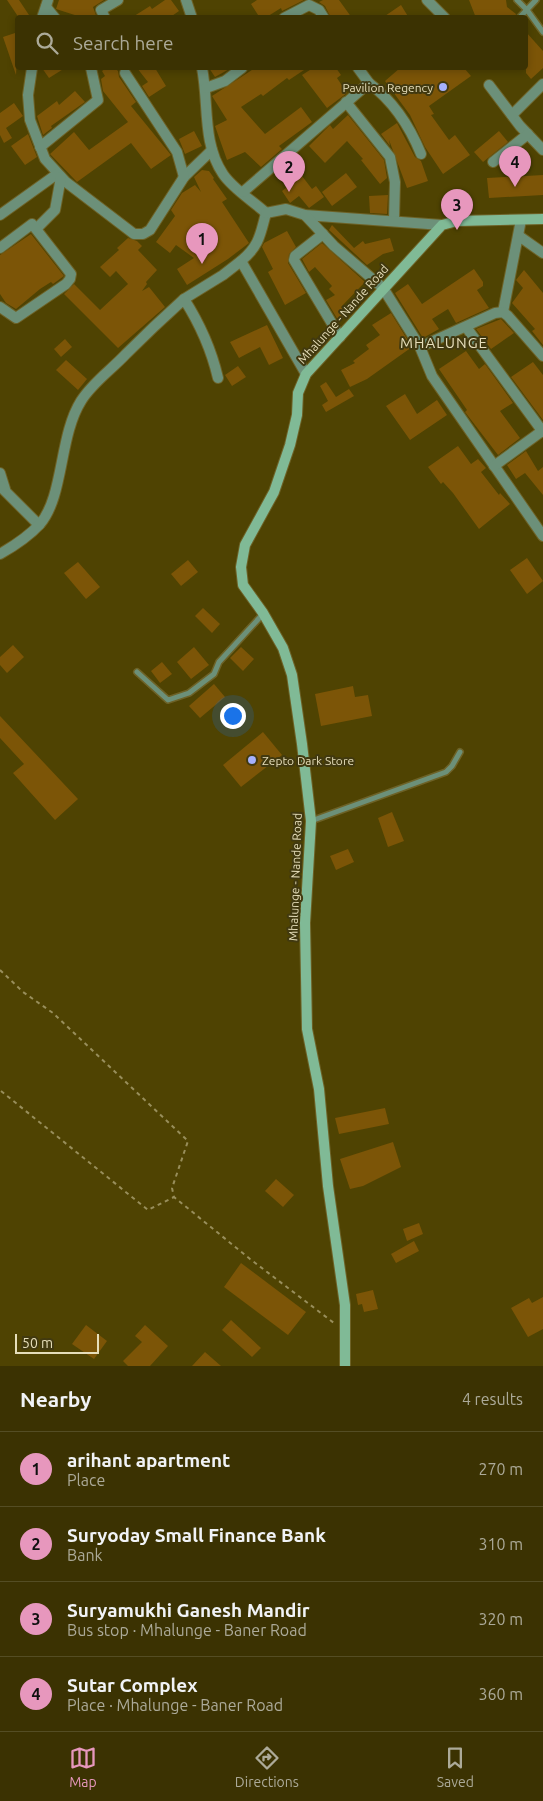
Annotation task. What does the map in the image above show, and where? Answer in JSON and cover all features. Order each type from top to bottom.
[{"type":"main road","points":[[442,225],[457,221],[543,219]]},
{"type":"main road","name":"Mhalunge - Nande Road","points":[[345,1366],[345,1305],[328,1186],[319,1088],[307,1029],[305,923],[311,821],[292,675],[283,648],[263,613],[243,585],[241,568],[245,545],[274,492],[290,445],[297,415],[298,393],[306,374],[442,225]]},
{"type":"street","points":[[104,15],[101,10],[118,0]]},
{"type":"street","points":[[186,0],[191,15]]},
{"type":"street","points":[[427,0],[442,15]]},
{"type":"street","points":[[289,15],[310,2],[322,15]]},
{"type":"street","points":[[43,15],[47,3]]},
{"type":"street","points":[[47,3],[53,15]]},
{"type":"street","points":[[32,70],[28,95],[30,120],[46,159],[59,176],[134,234],[143,234],[150,230],[184,177],[212,150]]},
{"type":"street","points":[[40,148],[98,100],[91,70]]},
{"type":"street","points":[[202,70],[206,88],[208,136],[212,150],[223,173],[266,213]]},
{"type":"street","points":[[206,88],[225,81],[239,70]]},
{"type":"street","points":[[359,70],[369,83],[389,100],[414,137],[420,154]]},
{"type":"street","points":[[124,72],[177,152],[184,177]]},
{"type":"street","points":[[243,192],[369,83]]},
{"type":"street","points":[[512,115],[543,84]]},
{"type":"street","points":[[489,85],[543,150]]},
{"type":"street","points":[[346,102],[390,156],[395,182],[394,220]]},
{"type":"street","points":[[493,162],[528,134]]},
{"type":"street","points":[[0,215],[59,176]]},
{"type":"street","points":[[37,228],[55,210],[59,176]]},
{"type":"street","points":[[266,213],[286,210],[305,215],[442,225]]},
{"type":"street","points":[[0,554],[15,545],[39,525],[46,515],[58,477],[67,431],[81,401],[139,340],[184,299],[223,276],[253,250],[259,242],[266,213]]},
{"type":"street","points":[[305,215],[323,234],[383,288],[420,347],[432,376],[543,536]]},
{"type":"street","points":[[503,312],[521,220]]},
{"type":"street","points":[[0,248],[32,224],[37,228],[70,274],[70,279],[16,318],[0,307]]},
{"type":"street","points":[[323,234],[295,256],[294,260],[340,337]]},
{"type":"street","points":[[519,236],[543,253]]},
{"type":"street","points":[[241,261],[306,374]]},
{"type":"street","points":[[184,299],[203,330],[218,378]]},
{"type":"street","points":[[420,347],[495,313],[503,312]]},
{"type":"street","points":[[503,312],[543,356]]},
{"type":"street","points":[[466,327],[542,432],[494,466]]},
{"type":"street","points":[[0,473],[2,488],[39,525]]},
{"type":"lane","points":[[517,0],[543,32]]},
{"type":"lane","points":[[522,15],[536,0]]},
{"type":"lane","points":[[136,672],[168,700],[190,693],[214,674],[219,662],[263,613]]},
{"type":"lane","points":[[311,821],[446,772],[460,752]]},
{"type":"path","points":[[0,970],[23,992],[53,1013],[188,1141],[172,1188],[174,1197],[250,1260],[346,1332]]},
{"type":"path","points":[[1,1091],[148,1210],[174,1197]]},
{"type":"building","points":[[7,0],[19,0],[29,15],[17,15]]},
{"type":"building","points":[[59,0],[104,0],[93,7],[96,15],[75,15],[56,9]]},
{"type":"building","points":[[165,0],[171,0],[179,11],[173,15],[136,15],[150,6],[152,9]]},
{"type":"building","points":[[257,0],[304,0],[282,11],[281,8],[270,15],[258,15],[251,4]]},
{"type":"building","points":[[323,0],[339,0],[350,15],[330,15],[325,6],[319,2]]},
{"type":"building","points":[[469,0],[506,0],[507,7],[516,14],[516,15],[475,15]]},
{"type":"building","points":[[401,5],[407,15],[386,15]]},
{"type":"building","points":[[15,33],[16,75],[3,37]]},
{"type":"building","points":[[528,34],[543,51],[543,68],[531,79],[526,70],[528,70]]},
{"type":"building","points":[[43,70],[62,70],[49,78]]},
{"type":"building","points":[[139,70],[156,70],[166,86],[149,97],[142,86],[148,82]]},
{"type":"building","points":[[210,70],[227,70],[215,77]]},
{"type":"building","points":[[252,70],[304,70],[289,80],[287,78],[263,96],[261,94],[241,107],[265,134],[301,107],[312,122],[279,146],[282,149],[261,167],[245,152],[227,160],[215,126],[227,120],[212,96]]},
{"type":"building","points":[[310,70],[337,70],[341,75],[337,78],[347,93],[327,108],[302,75]]},
{"type":"building","points":[[398,70],[466,70],[471,76],[429,106],[434,114],[431,115],[449,140],[455,135],[470,155],[443,174],[425,147],[410,115],[385,81]]},
{"type":"building","points":[[102,71],[118,71],[119,77],[136,102],[131,106],[171,155],[151,169],[131,143],[77,182],[50,154],[74,132],[89,150],[128,122],[103,91],[101,79],[105,76]]},
{"type":"building","points":[[75,91],[85,102],[51,126],[52,128],[43,135],[37,116],[57,101],[59,105]]},
{"type":"building","points":[[14,103],[23,116],[6,128],[12,138],[4,143],[0,135],[0,113]]},
{"type":"building","points":[[348,115],[384,160],[387,178],[380,184],[361,160],[363,159],[347,141],[325,163],[309,146],[330,125],[333,129]]},
{"type":"building","points":[[397,123],[415,157],[421,161],[428,181],[407,188],[389,140],[390,146],[381,134]]},
{"type":"building","points":[[194,131],[202,146],[185,154],[179,139]]},
{"type":"building","points":[[499,131],[508,142],[483,162],[474,152]]},
{"type":"building","points":[[28,134],[37,157],[25,165],[11,146]]},
{"type":"building","points":[[202,170],[209,171],[214,178],[227,199],[222,202],[249,243],[187,285],[177,269],[194,258],[176,245],[170,253],[156,242],[175,216],[171,210],[182,193],[195,185],[201,192],[194,177]]},
{"type":"building","points":[[346,173],[357,187],[332,206],[322,192]]},
{"type":"building","points":[[543,175],[543,195],[489,198],[487,178]]},
{"type":"building","points":[[302,176],[312,189],[316,186],[324,197],[309,208],[299,196],[290,203],[282,191]]},
{"type":"building","points":[[388,195],[387,214],[370,213],[369,196]]},
{"type":"building","points":[[332,225],[354,248],[363,241],[365,244],[390,238],[394,251],[383,254],[367,265],[329,230]]},
{"type":"building","points":[[287,231],[296,247],[289,254],[288,263],[306,293],[285,305],[268,272],[273,269],[262,247],[264,243]]},
{"type":"building","points":[[31,234],[64,276],[53,284],[51,282],[40,289],[16,309],[6,303],[0,294],[0,255]]},
{"type":"building","points":[[128,238],[137,241],[142,246],[138,250],[157,270],[146,282],[147,284],[142,291],[149,287],[165,307],[118,348],[64,294],[74,284],[100,310],[128,284],[116,271],[110,277],[100,267],[119,250],[117,248]]},
{"type":"building","points":[[322,243],[365,282],[341,307],[346,315],[338,320],[326,300],[335,295],[329,289],[332,286],[315,267],[309,272],[302,259]]},
{"type":"building","points":[[474,269],[483,282],[483,286],[477,290],[489,308],[456,323],[448,309],[432,319],[439,329],[423,338],[395,293],[408,284],[422,304]]},
{"type":"building","points":[[524,270],[543,293],[543,345],[532,331],[535,329],[512,303],[523,288],[516,280]]},
{"type":"building","points":[[391,313],[412,347],[367,379],[350,387],[341,370],[355,363],[353,361],[369,349],[366,345],[380,335],[372,325]]},
{"type":"building","points":[[501,319],[514,333],[491,349],[476,329]]},
{"type":"building","points":[[267,325],[283,358],[269,365],[260,347],[239,358],[230,342]]},
{"type":"building","points":[[65,339],[72,347],[61,357],[54,349]]},
{"type":"building","points":[[466,351],[479,369],[485,364],[513,403],[500,411],[520,438],[498,455],[465,412],[467,410],[439,369]]},
{"type":"building","points":[[66,360],[87,379],[78,390],[56,370]]},
{"type":"building","points":[[533,362],[543,375],[543,420],[511,377]]},
{"type":"building","points":[[238,366],[246,377],[232,386],[225,375]]},
{"type":"building","points":[[326,382],[336,397],[349,389],[354,396],[326,412],[322,405],[328,401],[320,386]]},
{"type":"building","points":[[405,394],[417,414],[437,400],[447,415],[410,440],[386,406]]},
{"type":"building","points":[[458,446],[471,464],[478,459],[486,468],[481,472],[499,495],[500,493],[510,504],[479,529],[453,493],[443,482],[441,484],[428,467]]},
{"type":"building","points":[[526,451],[538,471],[543,467],[543,495],[525,473],[516,479],[507,465]]},
{"type":"building","points":[[527,558],[543,581],[527,594],[510,570]]},
{"type":"building","points":[[188,560],[198,572],[181,586],[171,574]]},
{"type":"building","points":[[78,562],[100,587],[86,599],[64,573]]},
{"type":"building","points":[[203,608],[220,624],[212,633],[195,616]]},
{"type":"building","points":[[13,645],[24,657],[7,673],[0,665],[0,657]]},
{"type":"building","points":[[194,647],[209,665],[191,679],[177,662]]},
{"type":"building","points":[[241,647],[254,659],[243,671],[230,658]]},
{"type":"building","points":[[162,662],[172,674],[160,683],[151,671]]},
{"type":"building","points":[[214,684],[225,697],[200,718],[189,706]]},
{"type":"building","points":[[353,686],[355,697],[368,695],[372,716],[321,726],[315,694]]},
{"type":"building","points":[[0,716],[78,799],[55,820],[13,773],[24,764],[0,738]]},
{"type":"building","name":"Zepto Dark Store","points":[[263,732],[282,755],[241,787],[223,765]]},
{"type":"building","points":[[392,812],[404,841],[388,847],[378,818]]},
{"type":"building","points":[[348,849],[354,862],[336,870],[330,856]]},
{"type":"building","points":[[385,1108],[389,1124],[339,1134],[335,1118]]},
{"type":"building","points":[[393,1142],[401,1167],[363,1186],[350,1189],[340,1159]]},
{"type":"building","points":[[276,1179],[294,1195],[283,1207],[265,1191]]},
{"type":"building","points":[[419,1223],[423,1234],[407,1241],[403,1229]]},
{"type":"building","points":[[414,1241],[419,1251],[396,1263],[391,1254]]},
{"type":"building","points":[[241,1263],[306,1312],[288,1335],[224,1287]]},
{"type":"building","points":[[373,1290],[378,1309],[364,1312],[362,1304],[358,1305],[356,1294]]},
{"type":"building","points":[[543,1297],[543,1329],[528,1337],[511,1308],[529,1298],[532,1303]]},
{"type":"building","points":[[231,1320],[261,1348],[252,1357],[222,1330]]},
{"type":"building","points":[[86,1325],[107,1341],[94,1359],[72,1344]]},
{"type":"building","points":[[145,1325],[168,1346],[150,1366],[128,1366],[123,1361],[142,1342],[135,1336]]},
{"type":"building","points":[[205,1352],[221,1366],[192,1366]]},
{"type":"place","name":"Pavilion Regency","points":[[443,87]]},
{"type":"place","name":"Sutar Complex","points":[[515,187]]},
{"type":"place","name":"Suryoday Small Finance Bank","points":[[289,192]]},
{"type":"place","name":"Suryamukhi Ganesh Mandir","points":[[457,230]]},
{"type":"place","name":"arihant apartment","points":[[202,264]]},
{"type":"place","name":"Zepto Dark Store","points":[[252,760]]},
{"type":"district","name":"MHALUNGE","points":[[444,342]]}]
